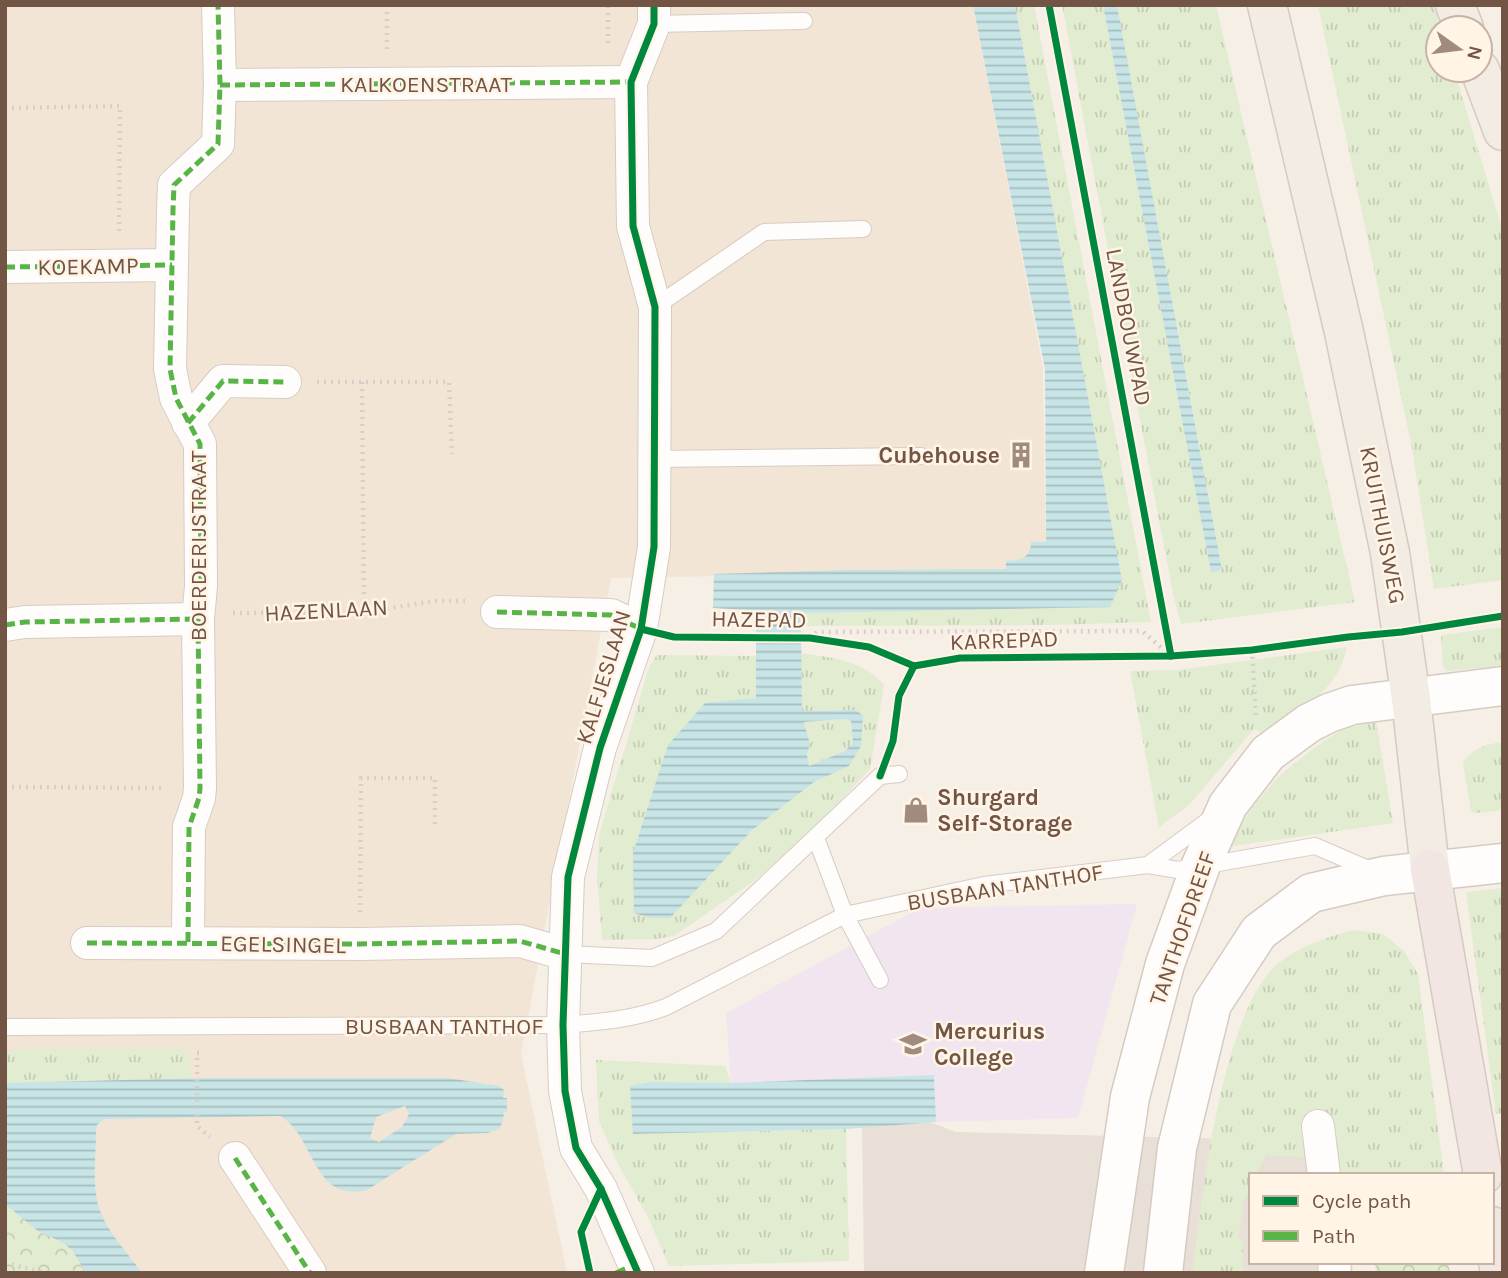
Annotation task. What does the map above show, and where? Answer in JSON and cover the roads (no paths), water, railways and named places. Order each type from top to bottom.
[{"type":"highway","name":"KRUITHUISWEG","points":[[1430,869],[1483,1173]]},
{"type":"highway","points":[[1494,1238],[1500,1273]]},
{"type":"main road","name":"KRUITHUISWEG","points":[[1267,5],[1344,332],[1388,540],[1411,699],[1430,869]]},
{"type":"main road","points":[[1485,84],[1503,131]]},
{"type":"street","name":"BOERDERIJSTRAAT","points":[[188,942],[189,827],[200,788],[200,444],[176,398],[170,369],[174,186],[218,144],[218,5]]},
{"type":"street","name":"KALFJESLAAN","points":[[630,1270],[601,1189],[576,1148],[565,1091],[563,1026],[568,877],[600,748],[641,629],[654,547],[655,307],[633,226],[631,82],[654,15]]},
{"type":"street","name":"KALKOENSTRAAT","points":[[220,85],[631,82]]},
{"type":"street","name":"KOEKAMP","points":[[5,267],[172,265]]},
{"type":"street","points":[[188,423],[223,382],[285,382]]},
{"type":"street","points":[[497,612],[611,615],[641,629]]},
{"type":"street","points":[[5,625],[25,622],[198,619]]},
{"type":"street","name":"TANTHOFDREEF","points":[[1104,1273],[1130,1097],[1165,964],[1201,865],[1228,805],[1268,753],[1309,723],[1329,713],[1352,705],[1503,686]]},
{"type":"street","points":[[1163,1273],[1177,1149],[1212,1004],[1259,932],[1311,893],[1384,876],[1503,863]]},
{"type":"street","name":"EGELSINGEL","points":[[86,943],[360,944],[520,941],[565,954]]},
{"type":"street","points":[[1318,1126],[1324,1173]]},
{"type":"street","points":[[235,1158],[310,1273]]},
{"type":"lane","points":[[654,15],[804,21]]},
{"type":"lane","points":[[655,307],[764,232],[863,229]]},
{"type":"lane","points":[[654,459],[921,456]]},
{"type":"lane","points":[[565,954],[652,958],[716,931],[880,776],[899,774]]},
{"type":"lane","name":"BUSBAAN TANTHOF","points":[[1148,865],[1228,805]]},
{"type":"lane","points":[[817,838],[845,915],[880,980]]},
{"type":"lane","name":"BUSBAAN TANTHOF","points":[[5,1027],[563,1026],[640,1017],[666,1007],[845,915],[984,885],[1148,865],[1178,870],[1315,846],[1384,876]]},
{"type":"water","points":[[973,5],[1015,5],[1122,580],[1110,607],[803,613],[802,711],[855,710],[863,715],[861,746],[849,766],[814,782],[751,831],[670,918],[652,918],[634,913],[633,853],[668,745],[705,703],[756,698],[756,618],[746,610],[713,608],[714,574],[1006,569],[1006,561],[1027,555],[1031,542],[1046,542],[1045,369]],"holes":[[[845,719],[851,721],[853,743],[845,751],[809,766],[807,755],[810,744],[804,722]]]},
{"type":"water","points":[[1103,5],[1117,5],[1222,570],[1211,572]]},
{"type":"water","points":[[934,1075],[936,1122],[846,1129],[633,1134],[630,1086],[651,1082],[731,1083]]},
{"type":"water","points":[[203,1078],[448,1078],[499,1086],[504,1090],[503,1098],[507,1098],[507,1112],[504,1113],[500,1128],[488,1133],[456,1134],[367,1190],[349,1191],[335,1187],[324,1178],[292,1125],[280,1116],[104,1119],[97,1125],[96,1131],[95,1180],[99,1208],[112,1234],[142,1273],[86,1273],[72,1250],[62,1242],[38,1231],[5,1204],[5,1083]],"holes":[[[405,1106],[409,1114],[402,1127],[379,1142],[370,1138],[376,1117]]]},
{"type":"place","name":"Cubehouse","points":[[1021,455]]},
{"type":"place","name":"Shurgard Self-Storage","points":[[916,810]]},
{"type":"place","name":"Mercurius College","points":[[913,1044]]}]
